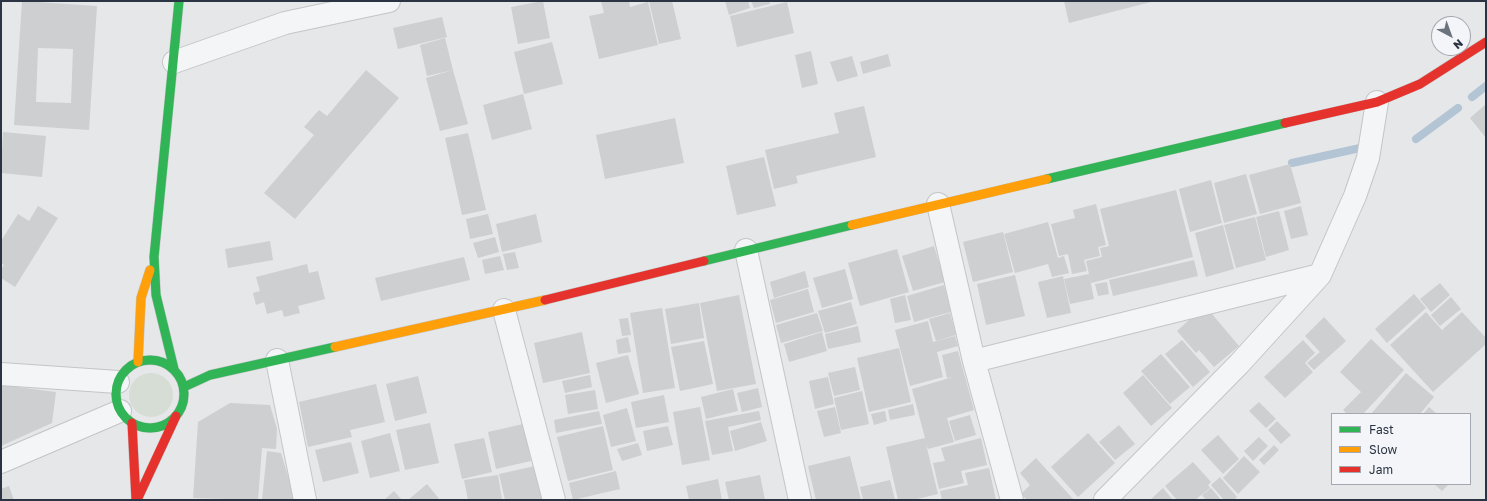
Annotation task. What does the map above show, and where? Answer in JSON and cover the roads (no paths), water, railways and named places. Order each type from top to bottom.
[{"type":"street","points":[[174,369],[156,295],[154,257],[179,1]]},
{"type":"street","points":[[285,23],[308,1]]},
{"type":"street","points":[[174,62],[285,23],[389,1]]},
{"type":"street","points":[[184,387],[210,375],[504,310],[938,204],[1377,102],[1420,84],[1470,54],[1486,42]]},
{"type":"street","points":[[1105,500],[1239,364],[1320,275],[1355,196],[1368,158],[1377,102]]},
{"type":"street","points":[[938,204],[974,361],[1012,500]]},
{"type":"street","points":[[746,250],[800,500]]},
{"type":"street","points":[[138,362],[141,298],[154,257]]},
{"type":"street","points":[[974,361],[1320,275]]},
{"type":"street","points":[[504,310],[554,500]]},
{"type":"street","points":[[150,360],[163,362],[174,369],[180,377],[184,387],[184,397],[182,407],[176,416],[137,500],[126,417],[116,397],[118,382],[129,367],[138,362],[150,360]]},
{"type":"street","points":[[277,360],[305,500]]},
{"type":"street","points":[[1,374],[118,382]]},
{"type":"street","points":[[126,417],[143,428],[155,428],[167,424],[176,416]]},
{"type":"street","points":[[1,462],[126,417]]},
{"type":"waterway","points":[[1472,97],[1486,86]]},
{"type":"waterway","points":[[1416,139],[1458,108]]},
{"type":"waterway","points":[[1292,163],[1360,148]]}]
